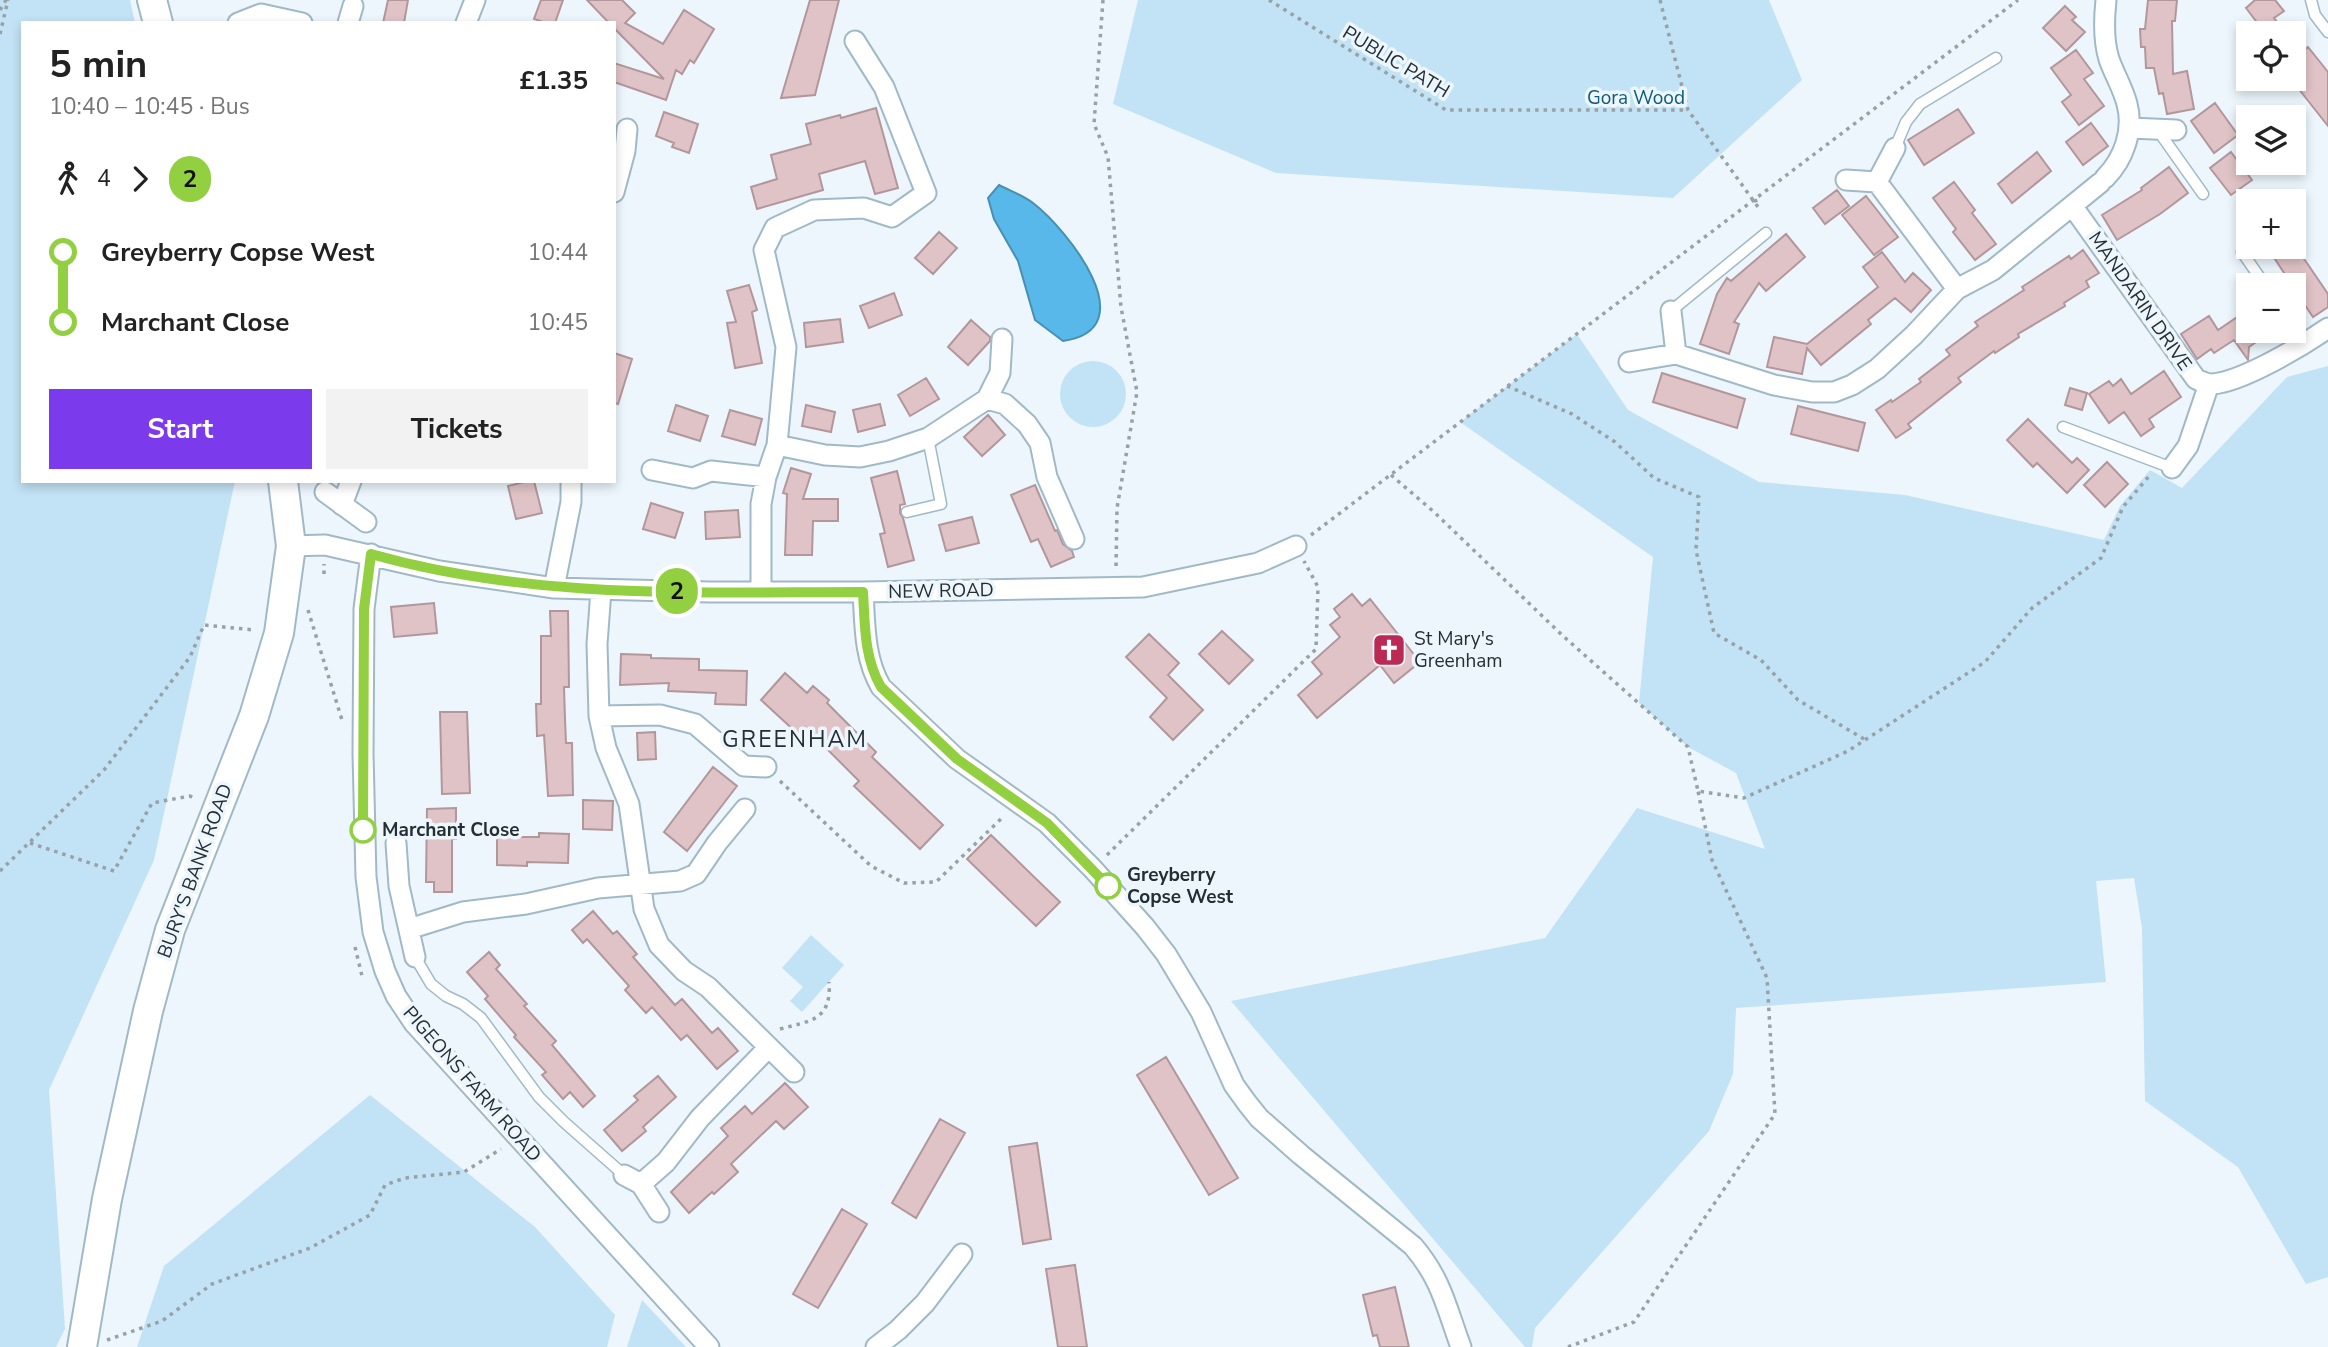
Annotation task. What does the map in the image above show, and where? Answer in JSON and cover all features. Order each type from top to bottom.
[{"type":"street","points":[[152,0],[157,21]]},
{"type":"street","points":[[467,21],[475,0]]},
{"type":"street","points":[[1629,362],[1676,354],[1774,385],[1812,392],[1834,392],[1852,385],[1877,369],[1914,335],[1957,289],[1993,270],[2073,207],[2115,169],[2130,128],[2127,104],[2104,40],[2106,0]]},
{"type":"street","points":[[243,21],[261,14],[293,21]]},
{"type":"street","points":[[761,592],[761,504],[766,477],[777,445],[786,347],[764,250],[775,228],[814,210],[864,208],[892,217],[926,193],[884,87],[855,41]]},
{"type":"street","points":[[2130,128],[2166,130]]},
{"type":"street","points":[[616,182],[625,151],[627,129]]},
{"type":"street","points":[[1877,182],[1895,148]]},
{"type":"street","points":[[1846,180],[1877,182],[1957,289]]},
{"type":"street","name":"MANDARIN DRIVE","points":[[2073,207],[2196,379],[2209,384],[2233,379],[2290,343]]},
{"type":"street","points":[[1671,311],[1676,354]]},
{"type":"street","name":"MANDARIN DRIVE","points":[[2306,335],[2328,328]]},
{"type":"street","points":[[777,445],[825,456],[860,457],[928,438],[987,399],[1000,373],[1002,340]]},
{"type":"street","points":[[2166,466],[2188,446],[2209,384]]},
{"type":"street","points":[[987,399],[1005,404],[1027,424],[1040,443],[1046,477],[1074,539]]},
{"type":"street","points":[[652,470],[693,478],[711,471],[766,477]]},
{"type":"street","name":"BURY'S BANK ROAD","points":[[91,1345],[107,1199],[148,1011],[170,930],[254,716],[279,633],[291,546],[283,483]]},
{"type":"street","points":[[342,505],[350,483]]},
{"type":"street","points":[[554,588],[571,502],[571,483]]},
{"type":"street","points":[[325,492],[366,522]]},
{"type":"street","name":"NEW ROAD","points":[[291,546],[325,545],[439,571],[554,588],[863,592],[1143,587],[1258,563],[1296,546]]},
{"type":"street","name":"PIGEONS FARM ROAD","points":[[371,554],[364,609],[363,830],[373,932],[385,971],[396,996],[414,1023],[709,1347]]},
{"type":"street","points":[[601,590],[597,644],[599,716],[606,748],[629,804],[644,909],[659,944],[684,971],[708,987],[794,1072]]},
{"type":"street","points":[[863,592],[867,649],[873,673],[881,687],[957,759],[1047,823],[1145,927],[1166,954],[1201,1012],[1234,1085],[1247,1103],[1259,1118],[1301,1155],[1413,1246],[1438,1280],[1461,1347]]},
{"type":"street","points":[[599,716],[660,715],[695,724],[744,766],[765,767]]},
{"type":"street","points":[[409,929],[463,912],[526,904],[598,888],[680,881],[696,874],[745,809]]},
{"type":"street","points":[[396,843],[398,886],[415,957]]},
{"type":"street","points":[[659,1212],[633,1179],[666,1162],[763,1041]]},
{"type":"street","points":[[876,1347],[925,1303],[962,1254]]},
{"type":"lane","points":[[2311,0],[2315,15],[2328,32]]},
{"type":"lane","points":[[1895,148],[1906,122],[1920,104],[1996,58]]},
{"type":"lane","points":[[2166,130],[2203,194]]},
{"type":"lane","points":[[1671,311],[1766,233]]},
{"type":"lane","points":[[2063,427],[2166,466]]},
{"type":"lane","points":[[907,512],[942,504],[928,438]]},
{"type":"lane","points":[[415,957],[431,984],[481,1018],[539,1097],[564,1122],[633,1179]]},
{"type":"path","points":[[0,9],[7,0]]},
{"type":"path","points":[[0,34],[7,0]]},
{"type":"path","points":[[1103,0],[1094,124],[1108,157],[1121,307],[1137,392],[1116,508],[1117,587]]},
{"type":"path","name":"PUBLIC PATH","points":[[1269,0],[1446,110],[1688,110]]},
{"type":"path","points":[[1660,0],[1688,110],[1758,207],[1755,199]]},
{"type":"path","points":[[1102,860],[1316,649],[1318,587],[1296,546],[2018,0]]},
{"type":"path","points":[[1507,386],[1573,414],[1615,442],[1654,478],[1699,497],[1696,550],[1714,633],[1761,660],[1798,700],[1865,740]]},
{"type":"path","points":[[1698,791],[1744,798],[1848,751],[1985,662],[2032,608],[2101,558],[2123,507],[2166,466]]},
{"type":"path","points":[[1391,475],[1434,512],[1562,635],[1688,747],[1712,860],[1767,978],[1775,1114],[1634,1322],[1568,1347]]},
{"type":"path","points":[[304,598],[343,725]]},
{"type":"path","points":[[0,872],[104,770],[190,657],[204,625],[252,629]]},
{"type":"path","points":[[765,767],[871,866],[904,883],[936,882],[1003,816]]},
{"type":"path","points":[[30,843],[114,871],[152,803],[190,796],[218,807]]},
{"type":"path","points":[[354,939],[362,976]]},
{"type":"path","points":[[763,1041],[813,1020],[823,1011],[828,1001],[829,982]]},
{"type":"path","points":[[91,1345],[162,1321],[212,1284],[310,1248],[370,1215],[385,1185],[405,1178],[464,1172],[517,1138]]},
{"type":"green space","points":[[0,0],[130,0],[135,21],[21,21],[21,483],[235,483],[154,860],[49,1090],[65,1329],[56,1347],[0,1347]]},
{"type":"green space","name":"Gora Wood","points":[[1138,0],[1769,0],[1802,80],[1673,198],[1276,173],[1113,104]]},
{"type":"green space","points":[[1577,334],[1628,410],[1759,482],[1905,495],[2104,540],[2120,506],[2150,470],[2182,488],[2287,377],[2328,366],[2328,1277],[2306,1284],[2238,1167],[2145,1101],[2142,928],[2134,878],[2096,881],[2106,982],[1736,1008],[1733,1074],[1709,1131],[1535,1328],[1532,1347],[1525,1347],[1231,1001],[1545,938],[1637,808],[1765,849],[1736,773],[1688,747],[1639,703],[1653,557],[1460,422]]},
{"type":"green space","points":[[1093,361],[1106,363],[1116,371],[1124,381],[1124,407],[1116,417],[1106,425],[1093,427],[1080,425],[1070,417],[1062,407],[1060,394],[1062,381],[1070,371],[1080,363]]},
{"type":"green space","points":[[811,935],[844,965],[802,1012],[790,1001],[803,987],[782,968]]},
{"type":"green space","points":[[370,1095],[535,1227],[615,1315],[607,1347],[137,1347],[164,1266]]},
{"type":"green space","points":[[642,1300],[686,1347],[627,1347]]},
{"type":"water","points":[[999,185],[1033,203],[1064,234],[1080,255],[1092,277],[1099,299],[1099,318],[1087,333],[1063,341],[1035,320],[1018,261],[994,219],[988,198]]},
{"type":"building","points":[[388,0],[408,0],[404,21],[383,21]]},
{"type":"building","points":[[541,0],[563,0],[556,21],[534,19]]},
{"type":"building","points":[[587,0],[622,0],[635,13],[625,23],[663,44],[684,10],[714,29],[694,63],[690,60],[682,74],[676,70],[666,100],[616,83],[616,64],[664,79],[616,30],[616,21],[607,21]]},
{"type":"building","points":[[810,0],[839,0],[815,95],[781,98]]},
{"type":"building","points":[[2148,0],[2177,0],[2175,21],[2172,21],[2173,74],[2187,71],[2194,109],[2167,114],[2163,93],[2159,94],[2154,68],[2146,68],[2145,47],[2141,47],[2140,29],[2145,29]]},
{"type":"building","points":[[2255,0],[2275,0],[2284,11],[2274,18],[2276,21],[2256,21],[2246,8]]},
{"type":"building","points":[[2065,6],[2076,17],[2072,20],[2085,32],[2066,51],[2043,28]]},
{"type":"building","points":[[2308,47],[2328,72],[2328,126],[2300,91],[2306,91]]},
{"type":"building","points":[[2076,50],[2093,73],[2084,79],[2104,106],[2079,125],[2062,102],[2071,95],[2051,68]]},
{"type":"building","points":[[2215,103],[2236,132],[2236,136],[2214,153],[2191,121]]},
{"type":"building","points":[[876,108],[898,188],[875,194],[865,161],[819,174],[823,190],[757,209],[751,187],[777,179],[771,155],[811,144],[806,124]]},
{"type":"building","points":[[1958,109],[1974,133],[1924,165],[1908,140]]},
{"type":"building","points":[[664,112],[698,124],[689,153],[672,147],[674,143],[656,136]]},
{"type":"building","points":[[2091,123],[2108,146],[2083,165],[2066,142]]},
{"type":"building","points":[[2037,152],[2051,171],[2012,203],[1998,184]]},
{"type":"building","points":[[2231,152],[2236,159],[2236,175],[2248,175],[2252,180],[2231,195],[2210,168]]},
{"type":"building","points":[[2169,167],[2188,193],[2117,240],[2102,215],[2142,190],[2141,188]]},
{"type":"building","points":[[1954,182],[1975,210],[1972,213],[1996,244],[1975,260],[1953,232],[1956,229],[1933,198]]},
{"type":"building","points":[[1837,190],[1849,206],[1825,224],[1813,208]]},
{"type":"building","points":[[1866,196],[1898,237],[1874,255],[1842,215]]},
{"type":"building","points":[[939,232],[957,248],[933,274],[915,258]]},
{"type":"building","points":[[1786,234],[1805,257],[1766,291],[1759,283],[1734,322],[1739,324],[1729,354],[1700,344],[1717,294],[1727,278],[1731,281]]},
{"type":"building","points":[[2083,250],[2099,273],[2086,281],[2089,287],[1958,378],[1961,382],[1908,424],[1911,428],[1896,438],[1876,410],[1921,382],[1919,379],[1950,355],[1946,350],[1978,326],[1975,322],[2024,290],[2022,287],[2069,256],[2071,259]]},
{"type":"building","points":[[1882,252],[1905,282],[1913,273],[1931,290],[1911,312],[1895,298],[1868,320],[1871,324],[1821,365],[1807,348],[1802,374],[1767,367],[1774,337],[1807,344],[1878,287],[1863,267]]},
{"type":"building","points":[[2275,259],[2304,259],[2328,294],[2328,307],[2313,317],[2306,307],[2306,273],[2284,273]]},
{"type":"building","points":[[749,285],[757,310],[752,312],[762,363],[735,368],[727,323],[736,322],[727,291]]},
{"type":"building","points":[[894,293],[902,315],[869,328],[860,306]]},
{"type":"building","points":[[2209,316],[2218,330],[2236,318],[2236,343],[2234,340],[2214,353],[2211,349],[2197,359],[2181,334]]},
{"type":"building","points":[[840,319],[843,342],[806,347],[804,323]]},
{"type":"building","points":[[971,320],[990,337],[990,341],[968,365],[948,347]]},
{"type":"building","points":[[2236,343],[2255,343],[2249,347],[2248,360]]},
{"type":"building","points":[[616,354],[632,359],[616,404]]},
{"type":"building","points":[[2164,371],[2181,397],[2149,419],[2154,427],[2141,436],[2124,412],[2109,423],[2089,394],[2109,381],[2113,386],[2121,379],[2131,394]]},
{"type":"building","points":[[1662,373],[1745,399],[1737,428],[1653,402]]},
{"type":"building","points":[[926,378],[939,399],[910,416],[898,395]]},
{"type":"building","points":[[2070,388],[2087,393],[2082,410],[2065,405]]},
{"type":"building","points":[[880,404],[885,425],[858,432],[853,410]]},
{"type":"building","points":[[676,405],[708,416],[700,441],[668,431]]},
{"type":"building","points":[[806,405],[835,412],[831,432],[802,426]]},
{"type":"building","points":[[1798,406],[1865,423],[1858,451],[1791,434]]},
{"type":"building","points":[[730,410],[762,419],[755,445],[722,436]]},
{"type":"building","points":[[988,415],[1005,435],[982,456],[964,437]]},
{"type":"building","points":[[2028,419],[2072,463],[2077,458],[2089,470],[2067,493],[2037,463],[2033,467],[2007,440]]},
{"type":"building","points":[[2107,462],[2128,484],[2105,507],[2084,485]]},
{"type":"building","points":[[791,468],[811,474],[803,499],[838,499],[838,521],[813,521],[812,555],[785,555],[787,494],[783,493]]},
{"type":"building","points":[[897,471],[905,504],[900,505],[900,513],[914,560],[888,567],[880,534],[885,533],[871,478]]},
{"type":"building","points":[[534,483],[542,513],[516,519],[508,486]]},
{"type":"building","points":[[1035,485],[1055,531],[1057,530],[1063,544],[1072,551],[1074,557],[1051,567],[1038,539],[1031,542],[1011,495]]},
{"type":"building","points":[[651,503],[683,513],[675,538],[643,529]]},
{"type":"building","points":[[738,510],[740,537],[706,539],[705,512]]},
{"type":"building","points":[[972,517],[979,543],[946,551],[939,525]]},
{"type":"building","points":[[1352,594],[1362,606],[1370,599],[1420,662],[1394,683],[1380,665],[1317,718],[1298,695],[1322,674],[1312,662],[1340,637],[1330,625],[1340,617],[1334,609]]},
{"type":"building","points":[[434,603],[437,633],[394,637],[391,607]]},
{"type":"building","points":[[550,611],[568,611],[569,687],[564,687],[566,743],[572,743],[573,795],[548,796],[544,735],[537,736],[536,704],[541,704],[541,636],[551,636]]},
{"type":"building","points":[[1222,631],[1253,660],[1229,684],[1199,654]]},
{"type":"building","points":[[1149,634],[1179,663],[1168,675],[1203,710],[1173,740],[1150,717],[1167,698],[1126,657]]},
{"type":"building","points":[[621,654],[699,659],[699,670],[747,671],[746,705],[715,704],[716,693],[668,691],[669,683],[620,685]]},
{"type":"building","points":[[785,673],[807,693],[813,686],[829,700],[827,703],[876,752],[872,757],[943,825],[920,849],[854,786],[859,781],[805,727],[798,734],[761,700]]},
{"type":"building","points":[[440,712],[467,712],[470,793],[442,794]]},
{"type":"building","points":[[655,732],[656,759],[638,760],[637,733]]},
{"type":"building","points":[[713,767],[737,786],[687,851],[664,832]]},
{"type":"building","points":[[583,800],[613,801],[612,830],[583,829]]},
{"type":"building","points":[[456,808],[456,839],[452,839],[452,892],[434,892],[434,882],[426,882],[427,809]]},
{"type":"building","points":[[539,833],[569,834],[568,863],[527,862],[527,866],[497,865],[497,837],[539,837]]},
{"type":"building","points":[[991,835],[1060,902],[1036,926],[967,859]]},
{"type":"building","points":[[593,911],[613,934],[617,931],[637,954],[633,957],[675,1005],[682,999],[712,1033],[718,1028],[738,1051],[717,1069],[687,1035],[681,1040],[652,1007],[646,1013],[625,990],[629,986],[587,939],[583,943],[572,930]]},
{"type":"building","points":[[489,952],[500,965],[496,969],[527,1004],[524,1006],[556,1041],[552,1045],[595,1096],[583,1107],[570,1092],[563,1099],[542,1075],[546,1072],[514,1037],[516,1035],[485,999],[488,996],[467,972]]},
{"type":"building","points":[[1166,1057],[1238,1178],[1209,1195],[1137,1075]]},
{"type":"building","points":[[658,1076],[676,1097],[643,1127],[646,1131],[622,1151],[604,1130],[638,1100],[634,1096]]},
{"type":"building","points":[[785,1083],[808,1107],[784,1129],[776,1121],[731,1164],[738,1172],[689,1213],[671,1192],[728,1136],[721,1128],[745,1106],[752,1114]]},
{"type":"building","points":[[940,1119],[965,1133],[916,1218],[892,1203]]},
{"type":"building","points":[[1037,1143],[1051,1239],[1023,1244],[1009,1147]]},
{"type":"building","points":[[842,1209],[867,1224],[818,1308],[793,1294]]},
{"type":"building","points":[[1075,1265],[1087,1347],[1058,1347],[1046,1269]]},
{"type":"building","points":[[1395,1287],[1409,1347],[1380,1347],[1377,1335],[1373,1336],[1363,1295]]},
{"type":"bus line","name":"2","points":[[363,830],[364,609],[371,554],[439,571],[554,588],[863,592],[869,662],[881,687],[957,759],[1047,823],[1108,886]]},
{"type":"place","name":"St Mary's Greenham","points":[[1389,650]]},
{"type":"place","name":"Marchant Close","points":[[363,830]]},
{"type":"place","name":"Greyberry Copse West","points":[[1108,886]]},
{"type":"district","name":"GREENHAM","points":[[795,739]]}]
